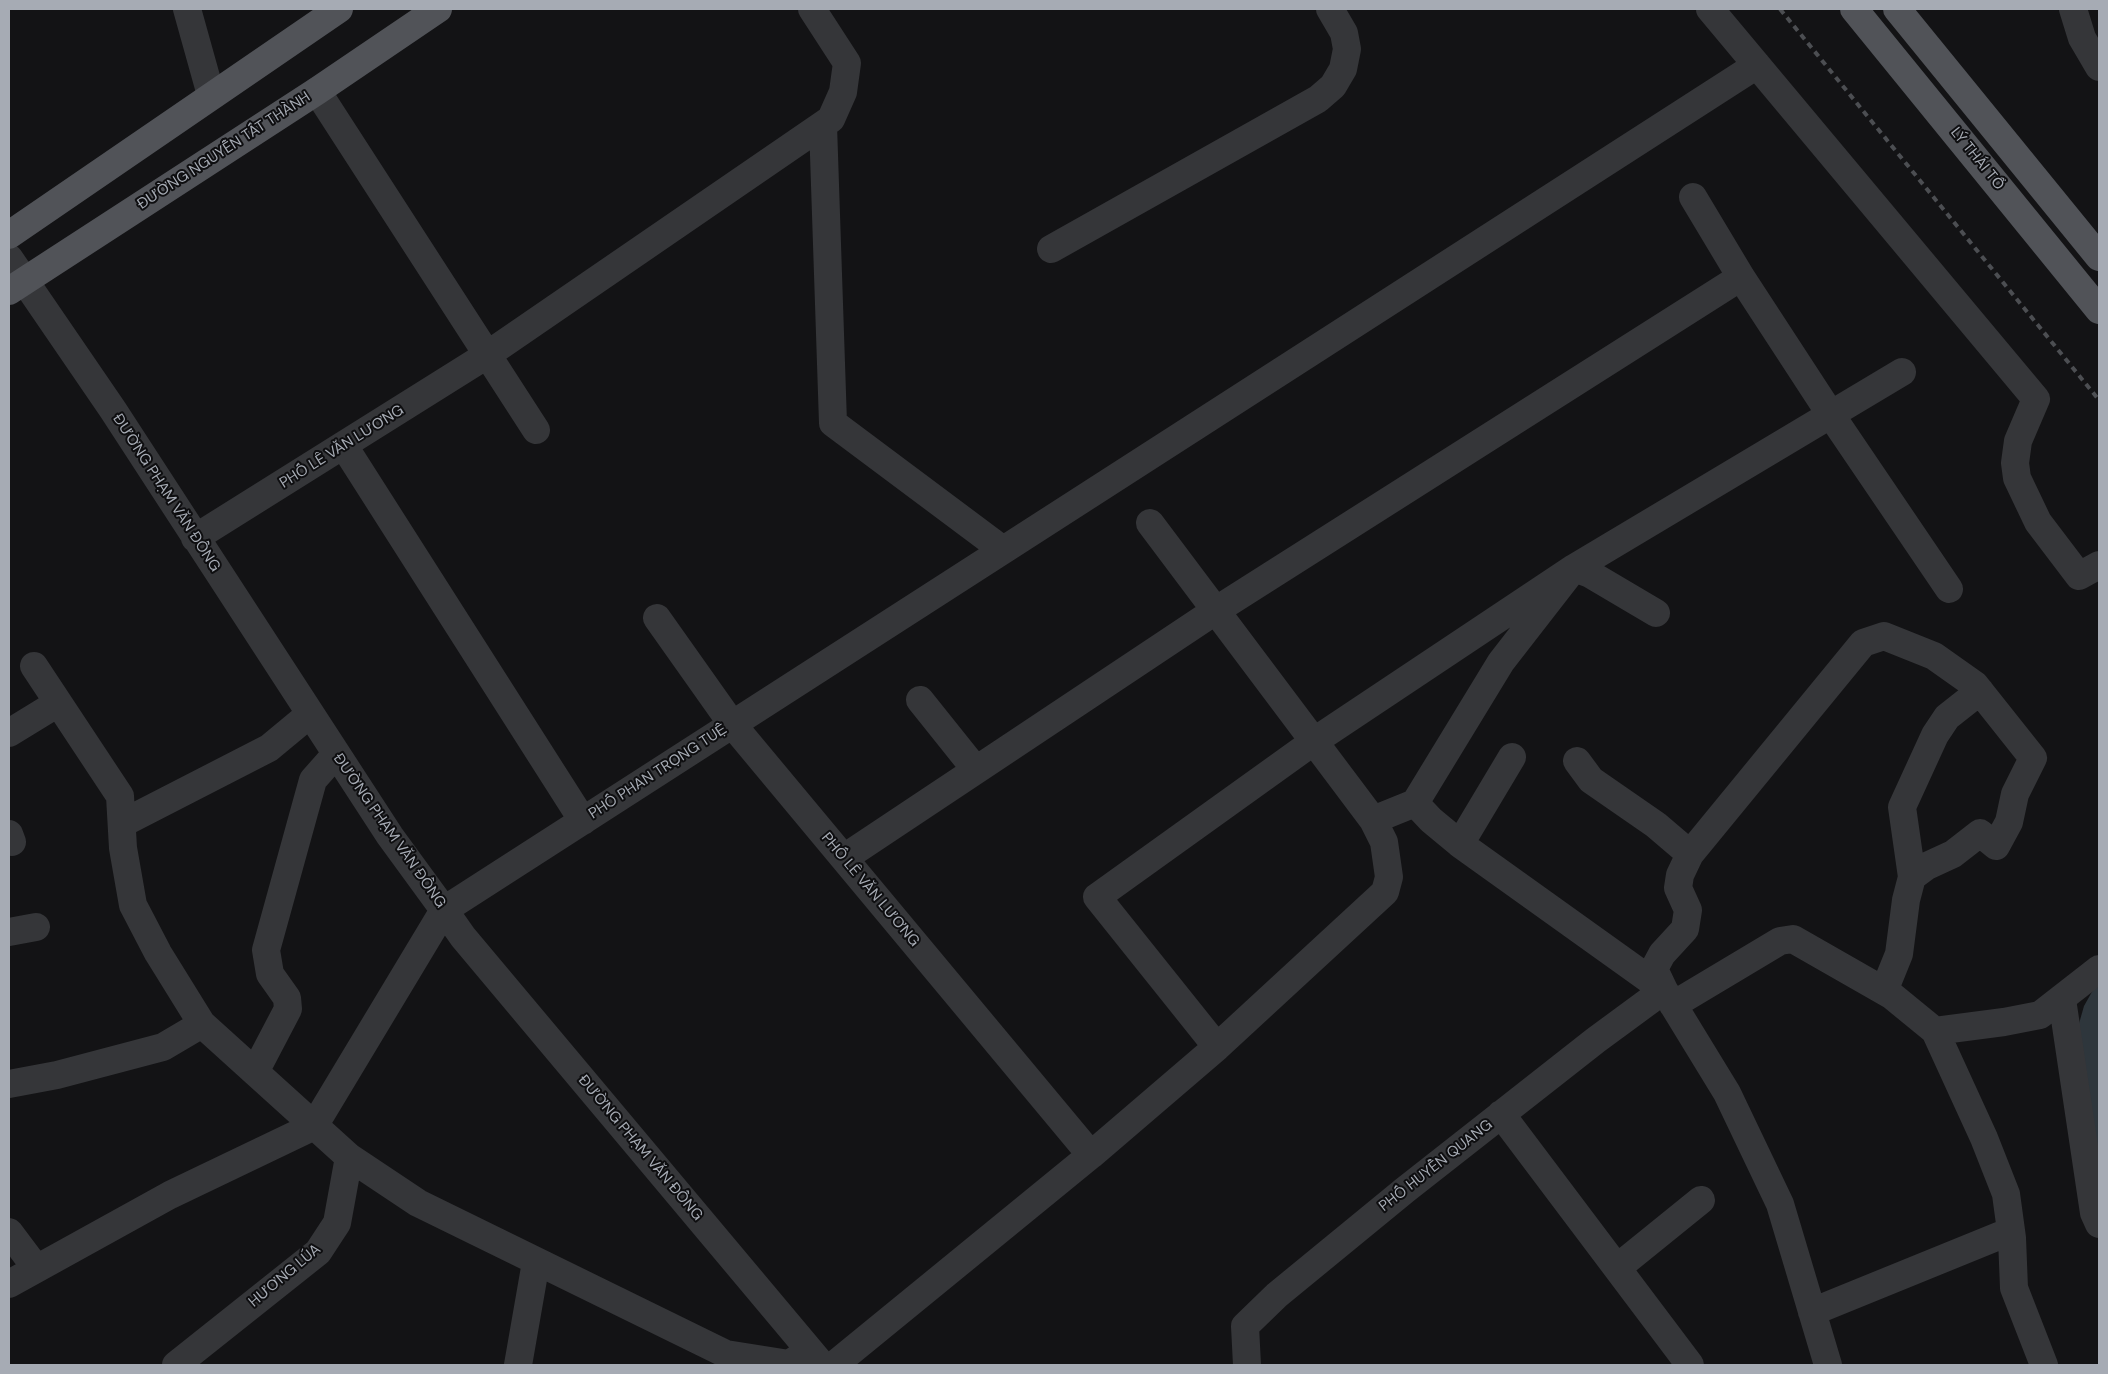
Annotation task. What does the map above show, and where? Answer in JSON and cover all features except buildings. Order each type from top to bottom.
[{"type":"main road","points":[[9,235],[339,9]]},
{"type":"main road","name":"ĐƯỜNG NGUYỄN TẤT THÀNH","points":[[17,286],[317,91],[438,9]]},
{"type":"main road","name":"LÝ THÁI TỔ","points":[[1854,9],[2099,310]]},
{"type":"main road","points":[[1897,9],[2099,256]]},
{"type":"street","points":[[187,9],[212,96]]},
{"type":"street","name":"PHỐ LÊ VĂN LƯƠNG","points":[[196,538],[487,355],[831,119],[843,92],[847,63],[812,9]]},
{"type":"street","points":[[1050,249],[1318,99],[1333,86],[1343,69],[1348,49],[1344,33],[1330,9]]},
{"type":"street","points":[[1710,9],[2036,399],[2018,441],[2014,463],[2017,478],[2038,522],[2080,576],[2099,565]]},
{"type":"street","points":[[2073,9],[2082,38],[2099,66]]},
{"type":"street","name":"PHỐ PHAN TRỌNG TUỆ","points":[[444,910],[1757,65]]},
{"type":"street","points":[[317,91],[536,430]]},
{"type":"street","points":[[822,125],[833,423],[1003,550]]},
{"type":"street","points":[[1693,197],[1741,277],[1831,415],[1949,589]]},
{"type":"street","name":"ĐƯỜNG PHẠM VĂN ĐỒNG","points":[[9,258],[17,286],[113,410],[390,836],[463,937],[816,1358]]},
{"type":"street","points":[[844,858],[1215,611],[1741,277]]},
{"type":"street","points":[[1217,1047],[1097,897],[1313,742],[1574,568],[1902,372]]},
{"type":"street","points":[[344,446],[583,821]]},
{"type":"street","points":[[834,1365],[1091,1155],[1217,1047],[1385,892],[1389,877],[1384,842],[1373,820],[1150,523]]},
{"type":"street","points":[[1574,568],[1590,574],[1656,613]]},
{"type":"street","points":[[1373,820],[1415,803],[1501,662],[1574,568]]},
{"type":"street","name":"PHỐ LÊ VĂN LƯƠNG","points":[[657,618],[732,724],[1091,1155]]},
{"type":"street","points":[[1828,1365],[1780,1204],[1727,1093],[1668,998],[1654,969],[1662,954],[1685,929],[1688,910],[1678,888],[1680,876],[1690,854],[1863,643],[1884,636],[1934,656],[1975,685],[2033,758],[2015,794],[2009,822],[1996,846],[1980,833],[1953,854],[1927,866],[1912,877]]},
{"type":"street","points":[[34,666],[120,796],[123,848],[133,905],[158,953],[202,1024],[348,1157],[418,1203],[726,1354],[759,1363],[789,1364],[816,1358]]},
{"type":"street","points":[[1884,991],[1899,954],[1906,900],[1912,877],[1902,807],[1935,735],[1947,717],[1980,692]]},
{"type":"street","points":[[920,700],[976,770]]},
{"type":"street","points":[[9,733],[58,703]]},
{"type":"street","points":[[122,823],[269,748],[310,714]]},
{"type":"street","points":[[255,1072],[288,1010],[287,998],[270,974],[266,950],[313,780],[336,754]]},
{"type":"street","points":[[1460,844],[1512,756]]},
{"type":"street","points":[[1577,760],[1591,780],[1656,825],[1690,854]]},
{"type":"street","points":[[1415,803],[1430,820],[1460,844],[1668,998]]},
{"type":"street","points":[[9,1284],[170,1195],[314,1126],[444,910]]},
{"type":"street","points":[[9,932],[36,927]]},
{"type":"street","name":"PHỐ HUYỀN QUANG","points":[[1247,1365],[1245,1326],[1277,1295],[1501,1114],[1668,998],[1780,941],[1792,939],[1884,991],[1935,1030]]},
{"type":"street","points":[[2044,1365],[2014,1288],[2011,1231],[2006,1194],[1984,1138],[1935,1030],[2004,1022],[2040,1015],[2099,969]]},
{"type":"street","points":[[2062,999],[2094,1213],[2099,1224]]},
{"type":"street","points":[[9,1084],[57,1075],[163,1047],[202,1024]]},
{"type":"street","points":[[1501,1114],[1690,1365]]},
{"type":"street","name":"HƯƠNG LÚA","points":[[176,1365],[318,1252],[337,1223],[348,1157]]},
{"type":"street","points":[[1617,1268],[1700,1200]]},
{"type":"street","points":[[1812,1312],[2011,1231]]},
{"type":"street","points":[[9,1232],[36,1268]]},
{"type":"street","points":[[518,1365],[536,1262]]},
{"type":"shaded area","points":[[2099,986],[2099,1194],[2078,1027],[2084,1006],[2093,990]]},
{"type":"railway","points":[[1780,9],[2099,400]]}]
